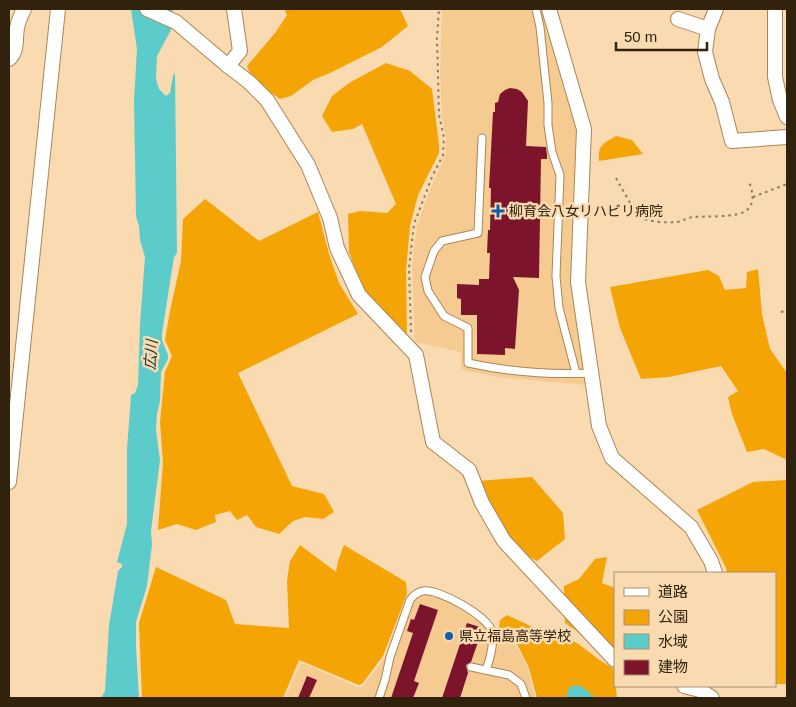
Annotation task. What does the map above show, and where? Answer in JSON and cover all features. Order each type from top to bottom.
[{"type":"street","points":[[9,59],[16,43],[17,26],[24,9]]},
{"type":"street","points":[[9,480],[58,9]]},
{"type":"street","points":[[147,9],[176,22],[268,100],[308,165],[330,218],[337,248],[359,295],[416,355],[433,442],[469,470],[482,503],[504,541],[614,659]]},
{"type":"street","points":[[228,66],[240,51],[234,9]]},
{"type":"street","points":[[549,9],[584,129],[578,282],[599,426],[612,458],[690,527],[711,561],[715,572]]},
{"type":"street","points":[[716,9],[708,29],[705,52],[712,78],[722,102],[732,141],[787,137]]},
{"type":"street","points":[[775,9],[775,77],[780,100],[787,118]]},
{"type":"street","points":[[678,19],[708,29]]},
{"type":"street","points":[[687,687],[700,691],[712,698]]},
{"type":"lane","points":[[536,9],[548,103],[548,125],[552,152],[560,175],[556,276],[559,308],[576,373]]},
{"type":"lane","points":[[482,138],[478,233],[442,241],[434,251],[425,277],[428,291],[444,316],[468,328],[468,363],[500,370],[557,374],[591,373]]},
{"type":"lane","points":[[379,698],[390,657],[410,600],[413,595],[423,591],[441,594],[479,615],[488,624],[492,632],[490,659],[486,670]]},
{"type":"lane","points":[[471,667],[509,675],[521,684],[526,698]]},
{"type":"path","points":[[411,349],[409,268],[414,224],[432,177],[443,155],[444,138],[439,115],[438,9]]},
{"type":"path","points":[[616,178],[638,217],[644,220],[677,222],[690,217],[739,214],[746,211],[752,204],[753,197],[749,181]]},
{"type":"path","points":[[753,197],[787,184]]},
{"type":"path","points":[[781,312],[787,311]]},
{"type":"shaded area","name":"柳育会八女リハビリ病院","points":[[442,9],[543,9],[577,121],[587,385],[505,378],[461,370],[461,352],[415,342],[412,265],[417,226],[446,153],[440,73]]},
{"type":"shaded area","name":"県立福島高等学校","points":[[427,588],[444,592],[481,612],[517,648],[528,669],[535,698],[285,698],[301,664],[305,664],[357,687],[362,687],[386,657],[407,598],[413,592]]},
{"type":"green space","points":[[284,9],[400,9],[408,26],[382,47],[313,80],[291,96],[280,99],[252,79],[247,66],[275,33],[287,15]]},
{"type":"green space","points":[[386,63],[410,71],[432,89],[439,145],[439,153],[418,195],[410,226],[406,270],[407,339],[363,290],[349,252],[348,214],[360,211],[387,213],[396,204],[362,124],[353,129],[332,132],[322,116],[332,96],[349,83]]},
{"type":"green space","points":[[616,136],[632,140],[643,154],[599,161],[599,151],[602,145]]},
{"type":"green space","points":[[205,199],[259,241],[318,212],[339,283],[358,314],[238,373],[292,486],[324,494],[334,512],[323,519],[305,517],[293,521],[279,534],[256,527],[247,515],[237,520],[230,511],[215,515],[216,522],[196,530],[177,524],[158,530],[163,462],[160,422],[165,372],[172,356],[165,340],[181,261],[183,219]]},
{"type":"green space","points":[[758,269],[762,314],[770,349],[787,373],[787,460],[764,449],[747,452],[732,414],[728,397],[738,391],[721,366],[669,377],[641,379],[620,328],[610,287],[708,270],[719,276],[725,290],[746,288],[747,272]]},
{"type":"green space","points":[[532,477],[563,513],[565,539],[537,561],[526,555],[509,537],[477,481]]},
{"type":"green space","points":[[787,480],[787,684],[776,684],[776,572],[727,572],[697,510],[753,482]]},
{"type":"green space","points":[[300,545],[336,572],[344,545],[406,582],[407,594],[383,656],[362,684],[359,685],[299,660],[283,698],[142,698],[139,623],[156,567],[226,600],[235,624],[289,628],[287,581],[290,561]]},
{"type":"green space","points":[[607,557],[602,583],[614,588],[614,653],[595,644],[565,623],[564,586],[579,579],[595,559]]},
{"type":"green space","points":[[507,615],[537,629],[551,632],[577,643],[614,669],[614,687],[616,687],[617,698],[537,698],[529,668],[518,646],[499,627],[500,620]]},
{"type":"water","name":"広川","points":[[131,9],[173,9],[170,24],[171,30],[157,56],[156,79],[159,89],[166,96],[170,93],[175,73],[177,253],[174,257],[162,333],[162,340],[168,359],[161,372],[160,401],[157,414],[156,430],[160,460],[151,531],[152,545],[147,586],[136,622],[139,698],[101,698],[105,691],[109,625],[118,571],[122,567],[122,564],[117,562],[127,524],[127,449],[131,395],[135,393],[138,385],[145,257],[136,216],[134,101],[137,49]]},
{"type":"water","points":[[575,685],[583,687],[595,698],[566,698],[569,688]]},
{"type":"building","points":[[510,88],[522,92],[528,101],[526,146],[546,147],[547,159],[541,159],[539,278],[513,277],[519,290],[515,349],[505,348],[505,355],[477,354],[477,315],[461,315],[461,299],[457,298],[457,284],[479,285],[479,279],[489,279],[490,253],[487,253],[488,230],[490,230],[491,188],[489,188],[493,112],[495,112],[495,103],[498,102],[500,94]]},
{"type":"building","points":[[420,604],[438,610],[414,681],[419,683],[413,698],[391,698],[413,633],[407,631],[411,619],[414,620]]},
{"type":"building","points":[[467,623],[483,628],[471,662],[466,665],[468,673],[460,698],[442,698]]},
{"type":"building","points":[[307,676],[317,680],[309,698],[298,698]]},
{"type":"place","name":"柳育会八女リハビリ病院","points":[[498,211]]},
{"type":"place","name":"県立福島高等学校","points":[[449,636]]}]
